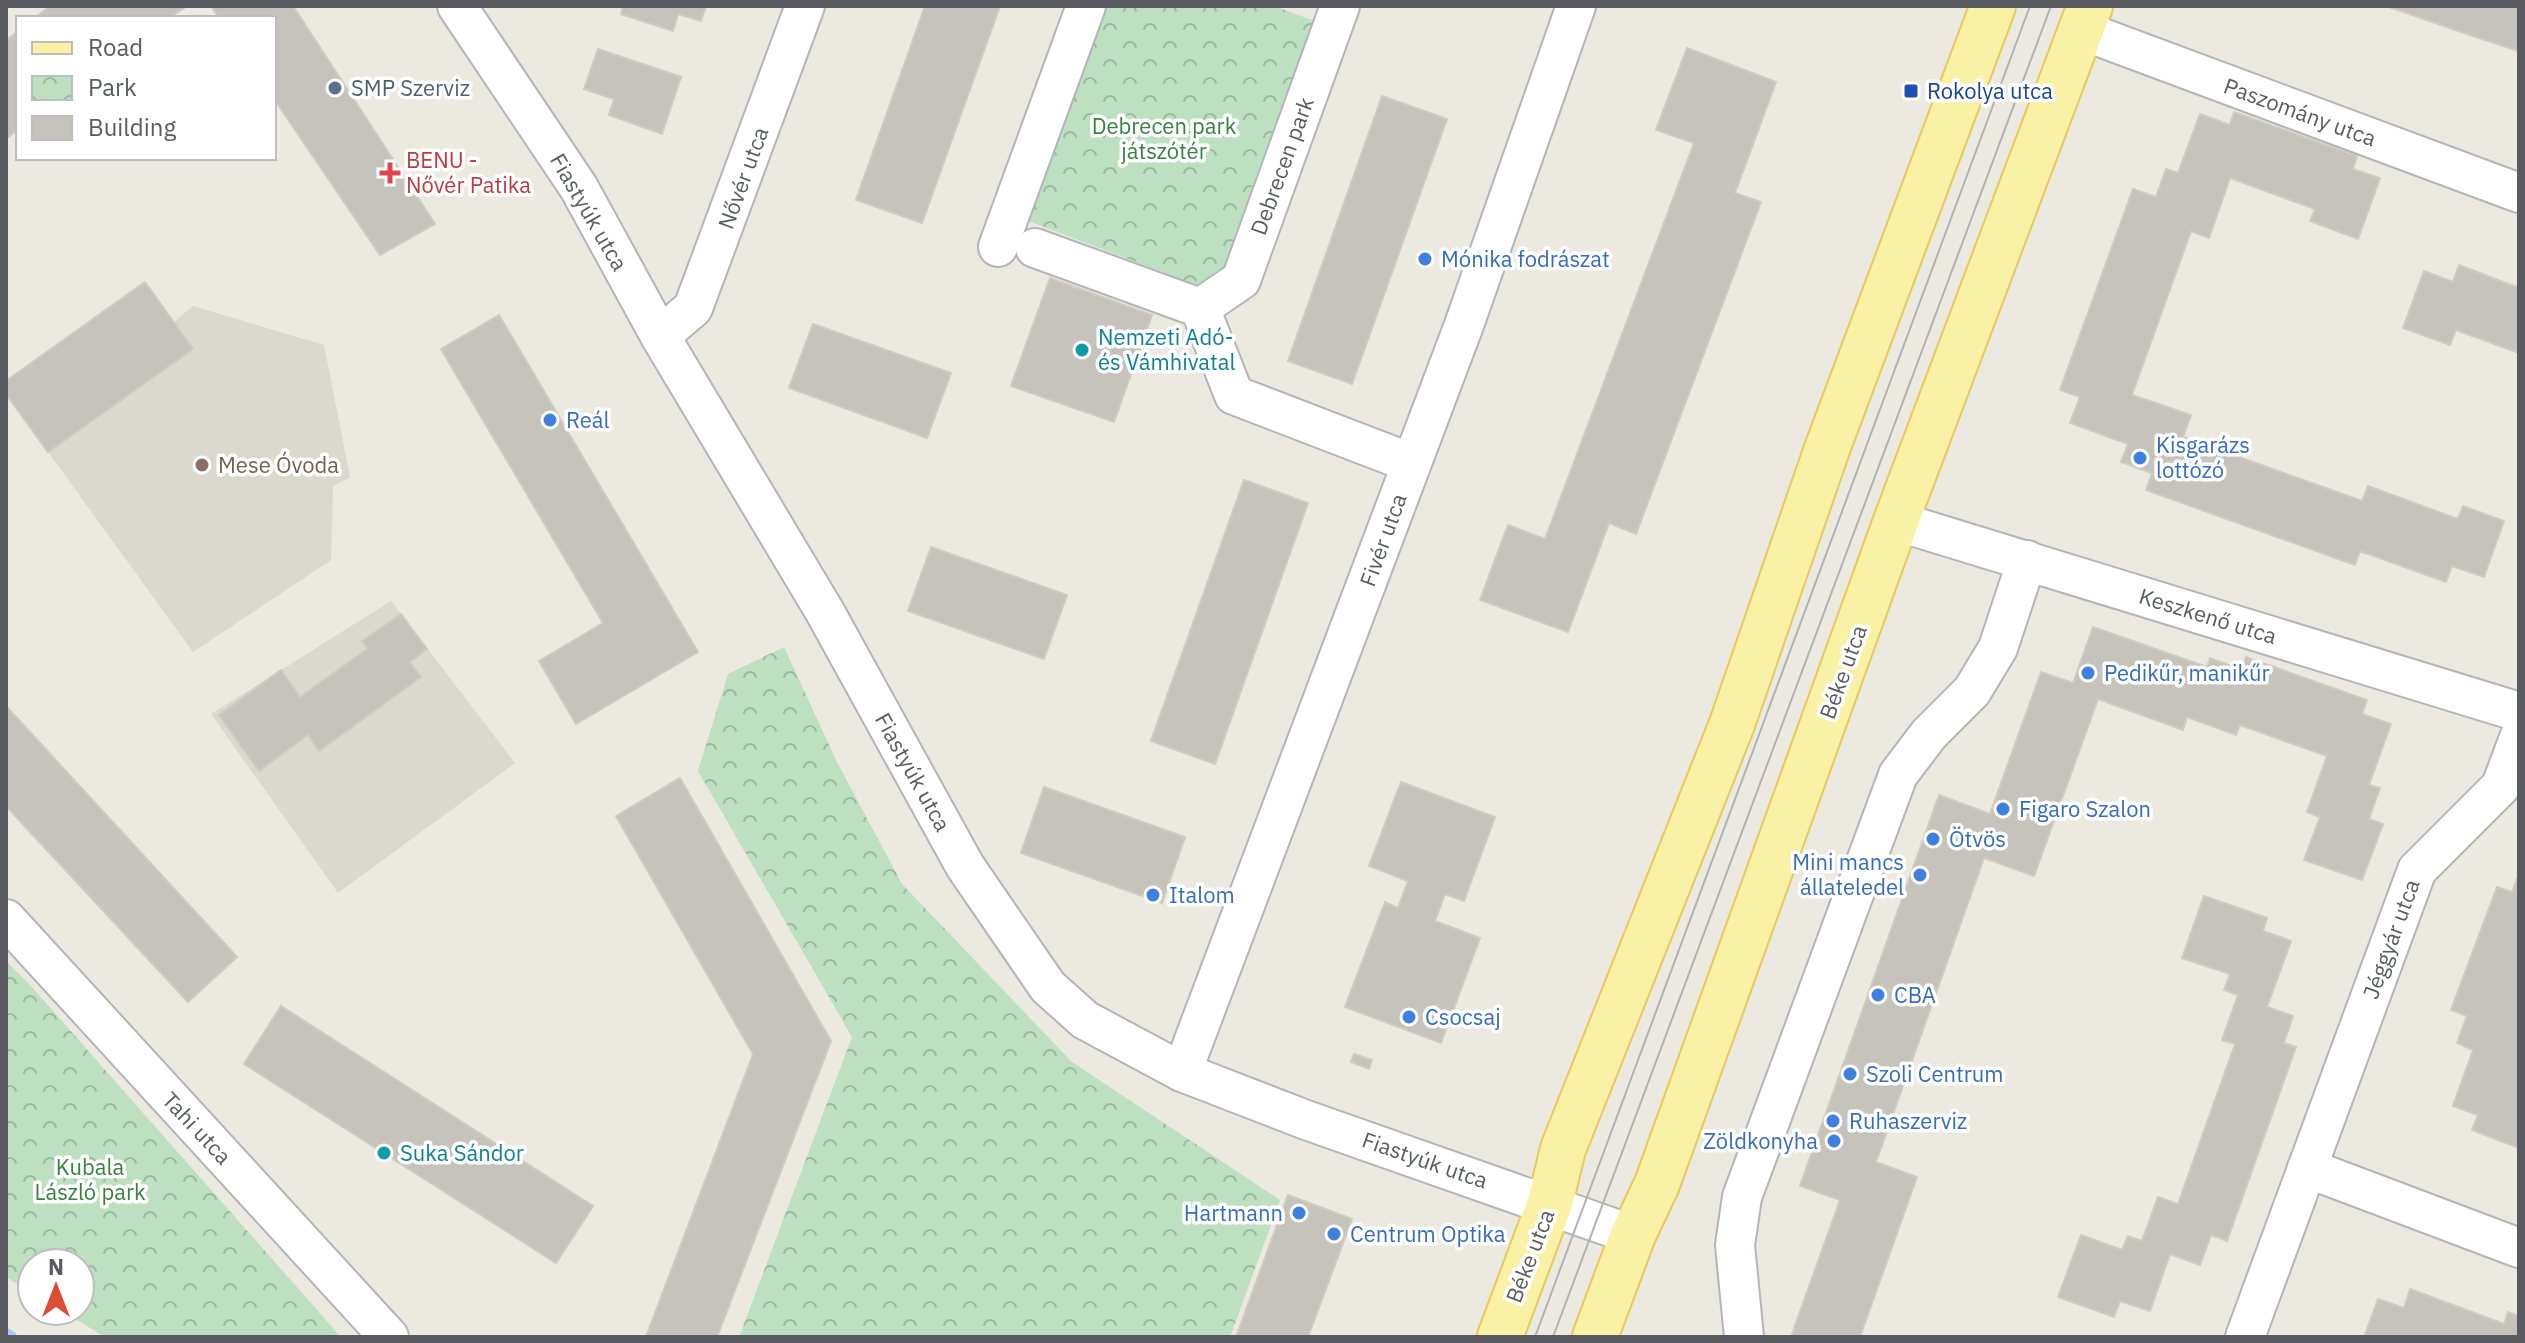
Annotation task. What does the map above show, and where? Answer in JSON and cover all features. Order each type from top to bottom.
[{"type":"main road","name":"Béke utca","points":[[1500,1337],[1550,1203],[1563,1149],[1732,724],[1827,449],[1993,6]]},
{"type":"main road","name":"Béke utca","points":[[1595,1337],[1633,1235],[1657,1184],[1896,521],[2086,18]]},
{"type":"street","name":"Fiastyúk utca","points":[[457,6],[579,188],[660,336],[825,612],[965,866],[1048,987],[1085,1020],[1182,1072],[1306,1120],[1550,1203],[1633,1235]]},
{"type":"street","name":"Nővér utca","points":[[660,336],[693,308],[805,6]]},
{"type":"street","points":[[998,247],[1086,6]]},
{"type":"street","name":"Debrecen park","points":[[1200,308],[1241,280],[1340,6]]},
{"type":"street","name":"Fivér utca","points":[[1182,1072],[1488,258],[1576,6]]},
{"type":"street","name":"Paszomány utca","points":[[2086,18],[2519,193]]},
{"type":"street","points":[[1035,248],[1200,308],[1234,395],[1411,463]]},
{"type":"street","name":"Keszkenő utca","points":[[1896,521],[2519,712]]},
{"type":"street","points":[[1744,1337],[1735,1245],[1742,1197],[1898,775],[1929,734],[1972,691],[1998,648],[2027,560]]},
{"type":"street","name":"Jéggyár utca","points":[[2245,1337],[2417,870],[2501,786],[2519,738]]},
{"type":"street","name":"Tahi utca","points":[[6,919],[389,1337]]},
{"type":"street","points":[[2307,1168],[2519,1248]]},
{"type":"shaded area","name":"Mese Óvoda","points":[[145,282],[174,322],[193,306],[324,345],[350,477],[333,486],[331,560],[193,652],[6,394],[6,381]]},
{"type":"shaded area","points":[[391,601],[515,763],[338,893],[211,714]]},
{"type":"green space","name":"Debrecen park játszótér","points":[[1098,6],[1274,6],[1320,23],[1231,270],[1199,286],[1023,219]]},
{"type":"green space","points":[[784,647],[837,762],[902,884],[1072,1062],[1280,1200],[1230,1337],[739,1337],[852,1037],[698,771],[728,674]]},
{"type":"green space","name":"Kubala László park","points":[[6,961],[341,1337],[105,1337],[88,1327],[96,1327],[96,1247],[16,1247],[16,1283],[6,1277]]},
{"type":"building","points":[[50,6],[187,6],[172,16],[38,16]]},
{"type":"building","points":[[211,6],[293,6],[435,224],[380,255],[276,102],[276,16],[218,16]]},
{"type":"building","points":[[623,6],[706,6],[701,21],[678,14],[673,31],[621,14]]},
{"type":"building","points":[[925,6],[1000,6],[922,223],[856,200]]},
{"type":"building","points":[[2386,6],[2519,6],[2519,51],[2473,36]]},
{"type":"building","points":[[16,33],[16,131],[6,139],[6,41]]},
{"type":"building","points":[[1687,48],[1776,82],[1735,193],[1761,202],[1636,534],[1609,523],[1568,632],[1480,600],[1508,525],[1545,539],[1694,143],[1656,130]]},
{"type":"building","points":[[598,49],[681,77],[662,134],[609,115],[614,99],[584,89]]},
{"type":"building","points":[[1382,96],[1447,119],[1352,384],[1288,361]]},
{"type":"building","points":[[2234,112],[2357,156],[2353,169],[2380,178],[2358,239],[2310,221],[2315,209],[2230,178],[2209,238],[2191,231],[2132,395],[2191,415],[2183,437],[2362,501],[2368,486],[2458,519],[2463,506],[2504,521],[2484,577],[2452,566],[2446,582],[2360,551],[2355,565],[2146,490],[2152,473],[2121,462],[2128,444],[2070,423],[2080,397],[2060,390],[2133,189],[2156,197],[2166,169],[2178,173],[2200,114],[2230,125]]},
{"type":"building","points":[[2459,265],[2519,288],[2519,353],[2456,330],[2450,345],[2403,328],[2424,271],[2453,282]]},
{"type":"building","name":"Nemzeti Adó- és Vámhivatal","points":[[1050,278],[1152,315],[1114,422],[1011,386]]},
{"type":"building","points":[[145,282],[193,349],[48,452],[6,394],[6,381]]},
{"type":"building","points":[[499,315],[698,652],[576,724],[539,661],[603,623],[441,349]]},
{"type":"building","points":[[813,324],[951,373],[927,438],[789,388]]},
{"type":"building","points":[[1244,480],[1308,503],[1215,764],[1151,741]]},
{"type":"building","points":[[931,547],[1067,595],[1044,659],[908,611]]},
{"type":"building","points":[[401,614],[427,649],[410,662],[421,677],[319,751],[308,735],[259,771],[219,715],[281,670],[300,697],[367,649],[362,641]]},
{"type":"building","points":[[2093,627],[2207,667],[2210,658],[2242,670],[2246,657],[2367,700],[2362,714],[2391,724],[2369,785],[2380,788],[2369,819],[2383,824],[2362,880],[2304,860],[2320,817],[2307,812],[2327,756],[2240,725],[2236,735],[2187,717],[2183,730],[2098,699],[2034,876],[1984,858],[1876,1162],[1917,1177],[1860,1337],[1791,1337],[1840,1200],[1800,1186],[1939,795],[1990,814],[2041,672],[2073,683]]},
{"type":"building","points":[[6,706],[237,957],[188,1002],[6,806]]},
{"type":"building","points":[[680,778],[831,1041],[717,1337],[646,1337],[753,1054],[616,816]]},
{"type":"building","points":[[1401,782],[1495,817],[1464,901],[1445,894],[1435,921],[1480,938],[1441,1043],[1345,1007],[1385,902],[1398,908],[1408,881],[1369,866]]},
{"type":"building","points":[[1044,787],[1185,837],[1162,903],[1021,853]]},
{"type":"building","points":[[2519,874],[2519,1148],[2472,1130],[2478,1115],[2453,1106],[2473,1050],[2457,1043],[2467,1016],[2451,1010],[2497,887],[2512,892]]},
{"type":"building","points":[[2204,896],[2267,918],[2263,931],[2291,941],[2267,1007],[2293,1016],[2284,1043],[2296,1047],[2227,1241],[2211,1235],[2200,1265],[2170,1254],[2150,1311],[2120,1301],[2114,1317],[2058,1297],[2081,1235],[2122,1250],[2128,1236],[2142,1241],[2158,1197],[2178,1204],[2235,1044],[2222,1040],[2238,995],[2224,990],[2230,974],[2182,958]]},
{"type":"building","points":[[281,1006],[593,1206],[556,1263],[244,1064]]},
{"type":"building","points":[[1354,1054],[1372,1060],[1369,1069],[1351,1062]]},
{"type":"building","points":[[1288,1195],[1352,1219],[1308,1337],[1236,1337]]},
{"type":"building","points":[[2410,1289],[2504,1324],[2508,1312],[2519,1316],[2519,1337],[2364,1337],[2378,1299],[2404,1308]]},
{"type":"waterway","points":[[6,1334],[11,1337]]},
{"type":"tram line","points":[[1535,1337],[2030,6]]},
{"type":"tram line","points":[[1553,1337],[2051,6]]},
{"type":"place","name":"SMP Szerviz","points":[[335,88]]},
{"type":"place","name":"Rokolya utca","points":[[1911,91]]},
{"type":"place","name":"BENU - Nővér Patika","points":[[390,173]]},
{"type":"place","name":"Mónika fodrászat","points":[[1425,259]]},
{"type":"place","name":"Nemzeti Adó- és Vámhivatal","points":[[1082,350]]},
{"type":"place","name":"Reál","points":[[550,420]]},
{"type":"place","name":"Kisgarázs lottózó","points":[[2140,458]]},
{"type":"place","name":"Mese Óvoda","points":[[202,465]]},
{"type":"place","name":"Pedikűr, manikűr","points":[[2088,673]]},
{"type":"place","name":"Figaro Szalon","points":[[2003,809]]},
{"type":"place","name":"Ötvös","points":[[1933,839]]},
{"type":"place","name":"Mini mancs állateledel","points":[[1920,875]]},
{"type":"place","name":"Italom","points":[[1153,895]]},
{"type":"place","name":"CBA","points":[[1878,995]]},
{"type":"place","name":"Csocsaj","points":[[1409,1017]]},
{"type":"place","name":"Szoli Centrum","points":[[1850,1074]]},
{"type":"place","name":"Ruhaszerviz","points":[[1833,1121]]},
{"type":"place","name":"Zöldkonyha","points":[[1834,1141]]},
{"type":"place","name":"Suka Sándor","points":[[384,1153]]},
{"type":"place","name":"Hartmann","points":[[1299,1213]]},
{"type":"place","name":"Centrum Optika","points":[[1334,1234]]}]
